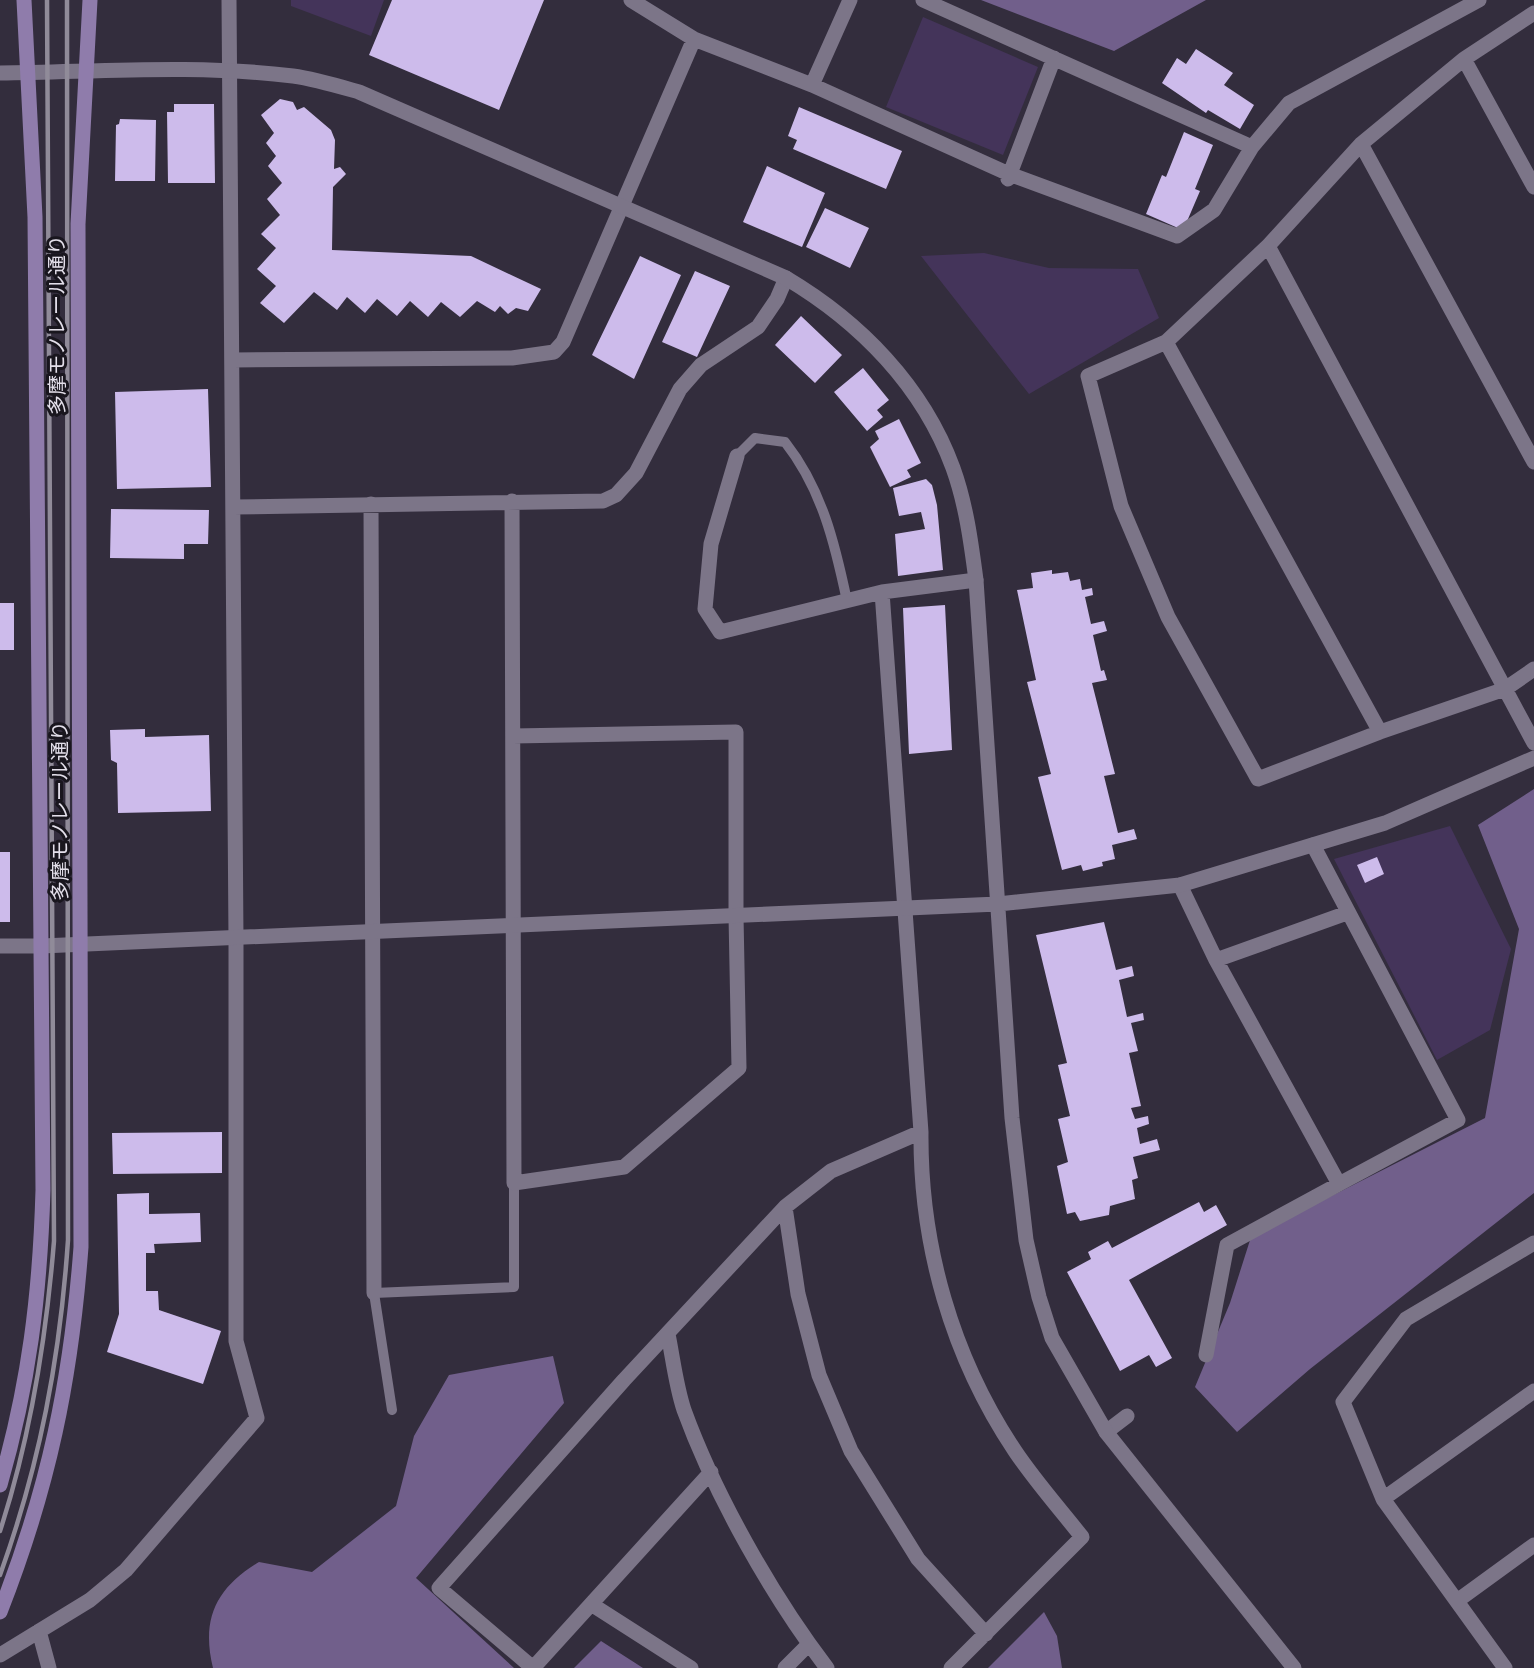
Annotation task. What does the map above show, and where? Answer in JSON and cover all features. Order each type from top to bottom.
[{"type":"main road","name":"多摩モノレール通り","points":[[0,1485],[28,1370],[41,1245],[42,946],[35,217],[24,0]]},
{"type":"main road","name":"多摩モノレール通り","points":[[0,1612],[34,1517],[55,1444],[68,1375],[81,1247],[82,946],[78,224],[90,0]]},
{"type":"street","points":[[0,1655],[90,1600],[126,1570],[256,1418],[236,1341],[233,360],[229,0]]},
{"type":"street","points":[[631,0],[694,39],[812,86],[1008,177],[1177,236],[1214,210],[1252,147],[1289,103],[1479,0]]},
{"type":"street","points":[[812,86],[850,0]]},
{"type":"street","points":[[923,0],[1252,147]]},
{"type":"street","points":[[1534,13],[1464,59],[1361,144],[1268,246],[1166,342],[1088,376],[1121,506],[1168,617],[1258,779],[1380,732],[1505,690],[1534,669]]},
{"type":"street","points":[[233,360],[512,358],[554,352],[563,342],[624,206],[694,39]]},
{"type":"street","points":[[1008,177],[1054,58]]},
{"type":"street","points":[[1464,59],[1534,187]]},
{"type":"street","points":[[0,73],[229,72],[293,76],[360,92],[786,279],[811,293],[866,338],[890,362],[932,423],[953,468],[967,518],[976,580],[1012,1118],[1026,1240],[1039,1297],[1052,1338],[1106,1432],[1294,1668]]},
{"type":"street","points":[[1361,144],[1534,462]]},
{"type":"street","points":[[1268,246],[1534,743]]},
{"type":"street","points":[[233,507],[603,501],[616,495],[636,473],[680,389],[701,365],[758,327],[777,299],[786,279]]},
{"type":"street","points":[[1166,342],[1380,732]]},
{"type":"street","points":[[737,456],[711,544],[705,609],[720,632],[882,592],[976,580]]},
{"type":"street","points":[[512,501],[514,1183],[624,1167],[740,1068],[736,916],[736,732],[513,736]]},
{"type":"street","points":[[371,504],[374,1293]]},
{"type":"street","points":[[882,592],[921,1132],[920,1175],[936,1273],[958,1339],[975,1380],[1015,1451],[1082,1537],[951,1668]]},
{"type":"street","points":[[0,946],[82,946],[904,909],[998,904],[1180,885],[1384,822],[1534,758]]},
{"type":"street","points":[[1206,1355],[1227,1245],[1458,1120],[1313,845]]},
{"type":"street","points":[[1180,885],[1216,960],[1339,1184]]},
{"type":"street","points":[[1216,960],[1347,913]]},
{"type":"street","points":[[711,1472],[533,1668],[439,1588],[785,1207],[831,1171],[921,1132]]},
{"type":"street","points":[[785,1207],[798,1294],[819,1375],[851,1451],[918,1559],[986,1634]]},
{"type":"street","points":[[1505,1668],[1383,1500],[1343,1402],[1406,1319],[1534,1243]]},
{"type":"street","points":[[668,1334],[684,1408],[711,1472],[755,1557],[809,1644],[827,1668]]},
{"type":"street","points":[[1383,1500],[1534,1391]]},
{"type":"street","points":[[1106,1432],[1126,1416]]},
{"type":"street","points":[[1457,1601],[1534,1545]]},
{"type":"street","points":[[591,1604],[691,1668]]},
{"type":"street","points":[[39,1631],[49,1668]]},
{"type":"street","points":[[785,1668],[809,1644]]},
{"type":"lane","points":[[737,456],[755,438],[785,442],[801,462],[824,511],[847,601]]},
{"type":"lane","points":[[392,1410],[374,1293],[514,1287],[514,1183]]},
{"type":"shaded area","points":[[291,0],[384,0],[371,36],[291,6]]},
{"type":"shaded area","points":[[981,0],[1206,0],[1114,51]]},
{"type":"shaded area","points":[[923,17],[1038,67],[1003,155],[886,107]]},
{"type":"shaded area","points":[[984,253],[1049,268],[1138,269],[1159,318],[1029,394],[921,256]]},
{"type":"shaded area","points":[[1534,789],[1534,1193],[1310,1369],[1237,1432],[1195,1387],[1230,1303],[1251,1237],[1485,1118],[1519,929],[1478,825]]},
{"type":"shaded area","points":[[1450,826],[1511,949],[1490,1030],[1437,1060],[1334,859]]},
{"type":"shaded area","points":[[553,1356],[564,1403],[416,1578],[514,1668],[213,1668],[209,1634],[215,1606],[222,1594],[244,1572],[259,1562],[312,1572],[396,1506],[414,1436],[449,1375]]},
{"type":"shaded area","points":[[1044,1612],[1057,1636],[1062,1668],[988,1668]]},
{"type":"shaded area","points":[[601,1641],[643,1668],[574,1668]]},
{"type":"building","points":[[392,0],[544,0],[499,110],[369,55]]},
{"type":"building","points":[[1196,49],[1233,73],[1224,85],[1254,105],[1240,129],[1208,110],[1206,113],[1162,83],[1177,58],[1186,64]]},
{"type":"building","points":[[280,99],[293,102],[297,110],[304,107],[331,130],[335,140],[334,169],[340,167],[346,174],[333,187],[332,250],[471,256],[541,289],[528,311],[516,308],[508,314],[500,306],[495,312],[477,301],[460,317],[441,302],[428,317],[410,301],[397,316],[377,299],[365,313],[347,297],[337,310],[314,292],[284,323],[260,303],[276,286],[257,269],[276,248],[261,234],[280,215],[267,199],[282,183],[268,166],[276,156],[266,143],[274,133],[261,115]]},
{"type":"building","points":[[174,104],[214,104],[215,183],[168,183],[167,112],[174,112]]},
{"type":"building","points":[[799,107],[902,151],[886,189],[793,149],[797,140],[788,136]]},
{"type":"building","points":[[120,119],[156,120],[155,181],[115,181],[116,125],[119,124]]},
{"type":"building","points":[[1184,132],[1213,145],[1195,189],[1200,191],[1185,226],[1178,228],[1146,214],[1162,175],[1166,177]]},
{"type":"building","points":[[767,166],[825,193],[802,247],[743,222]]},
{"type":"building","points":[[825,208],[869,228],[850,268],[806,247]]},
{"type":"building","points":[[640,256],[681,275],[634,379],[592,355]]},
{"type":"building","points":[[695,271],[730,286],[697,357],[662,342]]},
{"type":"building","points":[[801,316],[842,355],[815,383],[775,345]]},
{"type":"building","points":[[863,368],[889,400],[877,410],[883,417],[867,431],[834,392]]},
{"type":"building","points":[[208,389],[211,487],[117,489],[115,392]]},
{"type":"building","points":[[899,419],[921,463],[907,470],[911,477],[890,487],[870,447],[879,439],[875,431]]},
{"type":"building","points":[[926,479],[932,485],[937,505],[943,570],[898,576],[895,534],[925,529],[921,512],[899,516],[893,488]]},
{"type":"building","points":[[111,509],[209,510],[208,544],[184,544],[184,559],[110,558]]},
{"type":"building","points":[[1052,570],[1052,574],[1068,572],[1070,581],[1080,579],[1082,590],[1092,588],[1093,595],[1085,597],[1091,624],[1104,621],[1107,631],[1093,635],[1101,671],[1104,670],[1107,680],[1092,683],[1115,774],[1104,776],[1118,833],[1134,829],[1137,839],[1112,845],[1115,859],[1102,862],[1103,866],[1083,871],[1081,865],[1062,870],[1038,777],[1051,774],[1027,682],[1036,680],[1017,590],[1033,588],[1031,573]]},
{"type":"building","points":[[0,603],[14,603],[14,650],[0,650]]},
{"type":"building","points":[[945,605],[952,750],[909,754],[903,608]]},
{"type":"building","points":[[145,729],[145,737],[209,735],[211,811],[118,813],[117,763],[111,760],[110,730]]},
{"type":"building","points":[[0,852],[10,852],[10,922],[0,922]]},
{"type":"building","points":[[1377,857],[1384,874],[1365,883],[1357,865]]},
{"type":"building","points":[[1104,922],[1116,970],[1132,966],[1134,976],[1119,980],[1127,1017],[1143,1013],[1144,1020],[1131,1023],[1138,1051],[1129,1053],[1141,1106],[1131,1108],[1135,1119],[1148,1116],[1149,1124],[1137,1128],[1140,1144],[1157,1139],[1160,1150],[1133,1157],[1138,1178],[1132,1180],[1135,1199],[1110,1206],[1109,1215],[1080,1221],[1075,1212],[1067,1214],[1057,1166],[1068,1162],[1058,1119],[1070,1116],[1058,1065],[1067,1063],[1036,935]]},
{"type":"building","points":[[222,1132],[222,1173],[113,1174],[112,1133]]},
{"type":"building","points":[[149,1193],[149,1214],[200,1213],[201,1242],[154,1244],[155,1253],[146,1253],[146,1291],[158,1291],[159,1310],[221,1331],[203,1384],[107,1352],[119,1314],[117,1194]]},
{"type":"building","points":[[1199,1202],[1204,1212],[1216,1205],[1227,1225],[1129,1280],[1172,1358],[1156,1367],[1149,1355],[1120,1371],[1067,1272],[1091,1259],[1088,1252],[1108,1241],[1112,1248]]},
{"type":"railway","points":[[0,1531],[20,1460],[36,1387],[47,1315],[54,1241],[47,0]]},
{"type":"railway","points":[[0,1575],[26,1492],[46,1410],[60,1327],[68,1240],[67,0]]}]
